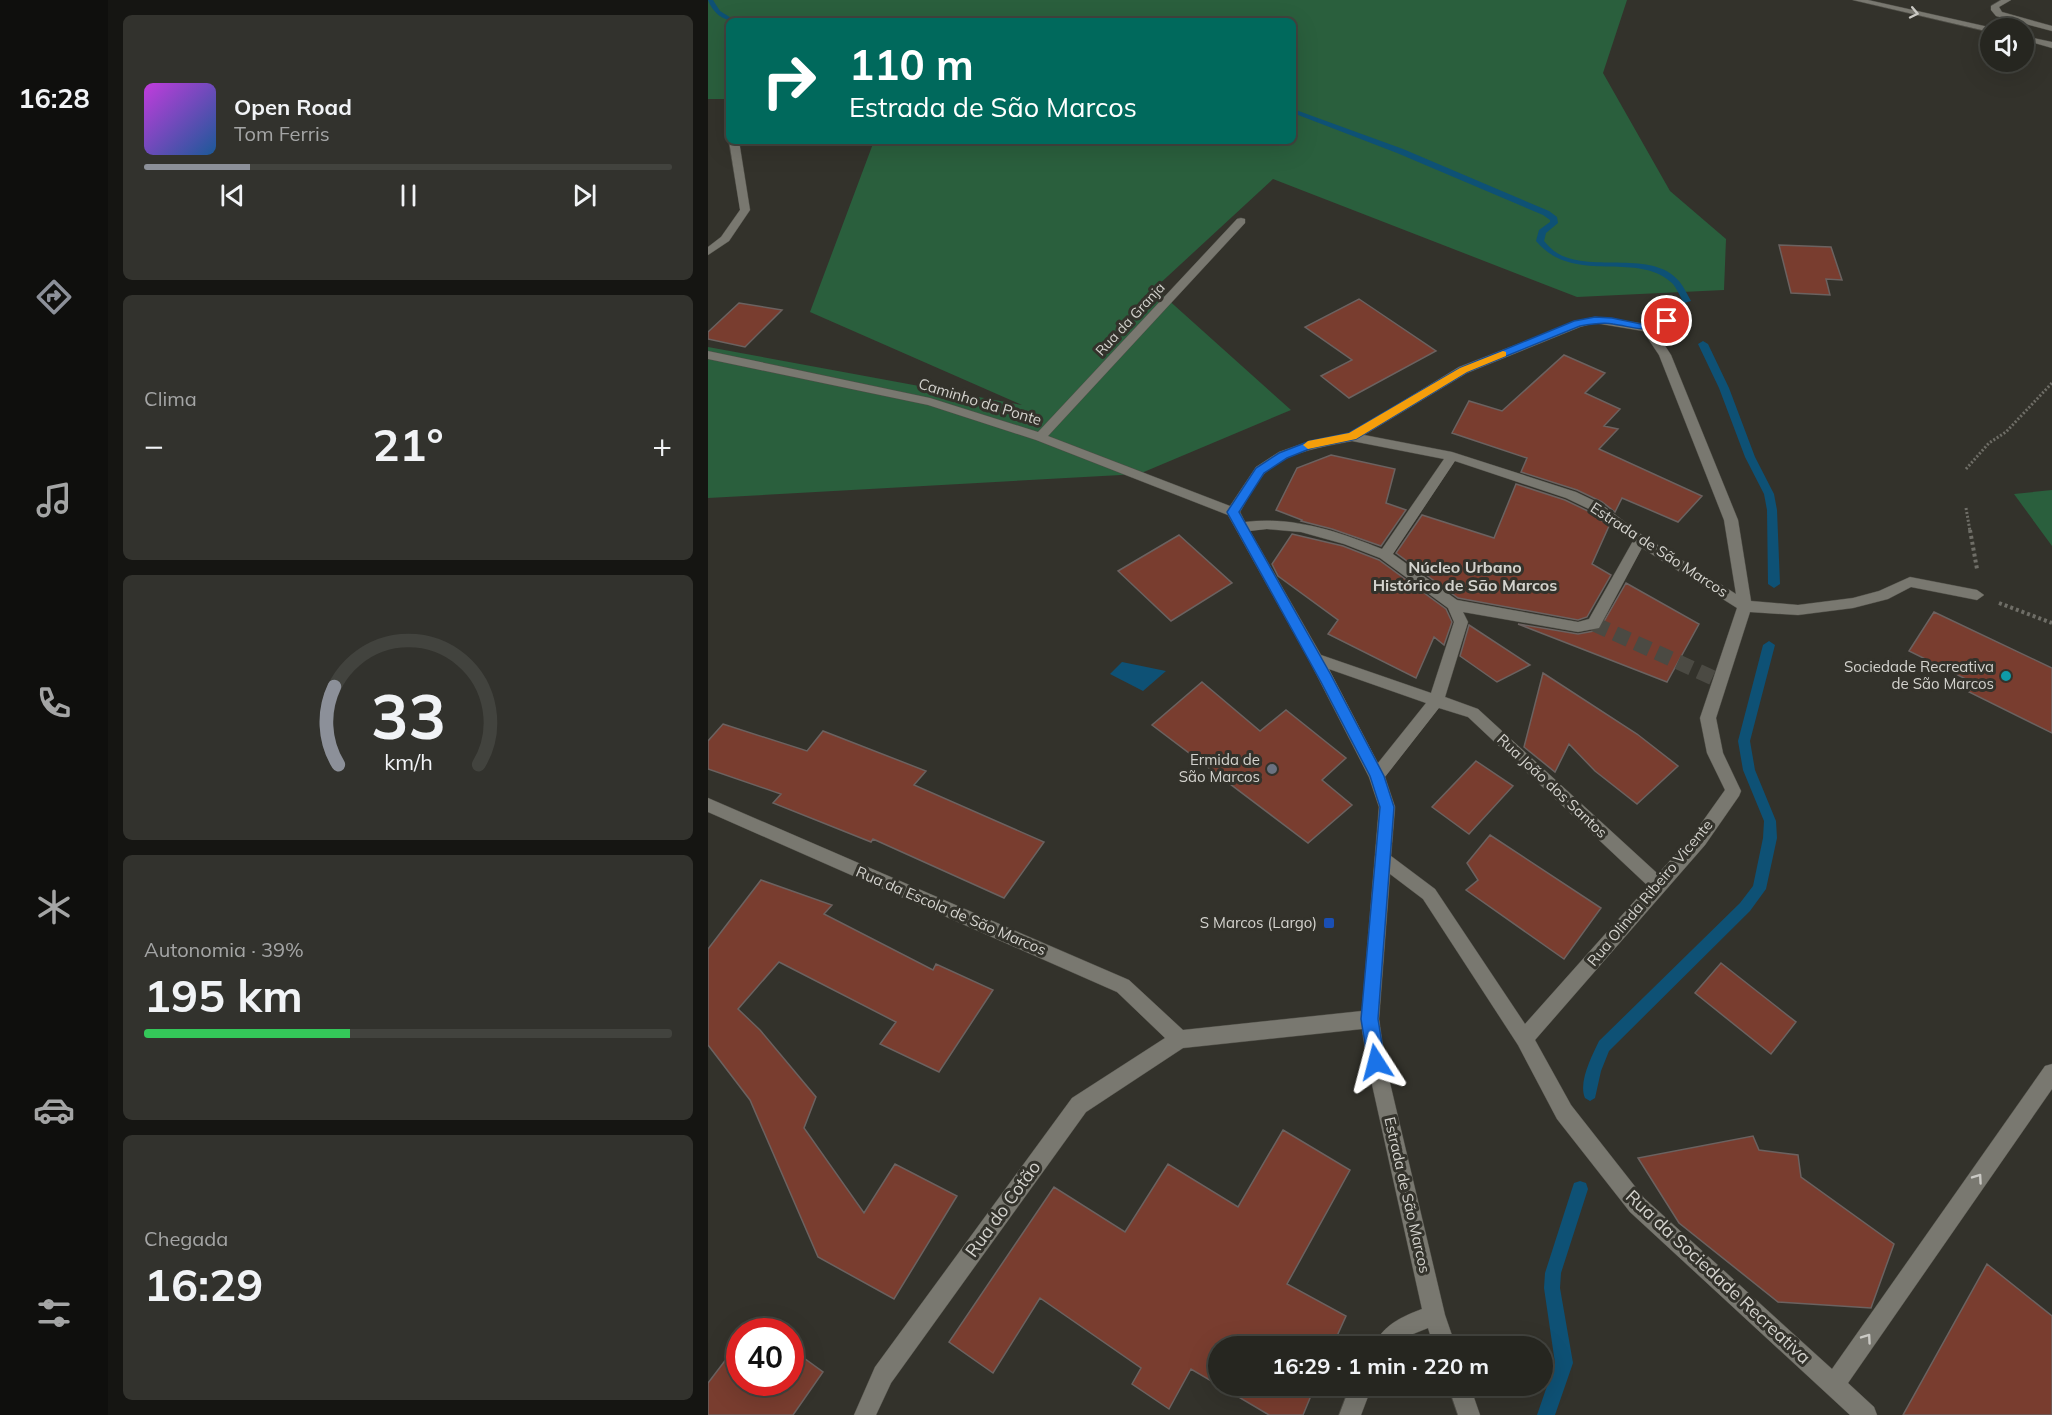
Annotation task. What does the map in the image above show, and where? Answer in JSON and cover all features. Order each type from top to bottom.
[{"type":"street","points":[[1857,0],[1980,28]]},
{"type":"street","points":[[1883,0],[1895,9]]},
{"type":"street","points":[[2007,0],[1995,6],[1999,14],[2052,30]]},
{"type":"street","points":[[2034,40],[2052,45]]},
{"type":"street","points":[[708,252],[725,239],[745,210],[734,144]]},
{"type":"street","name":"Rua da Granja","points":[[1040,437],[1241,221]]},
{"type":"street","points":[[1352,436],[1463,370],[1577,324],[1595,320],[1647,328],[1667,321]]},
{"type":"street","name":"Rua Olinda Ribeiro Vicente","points":[[1524,1039],[1699,840],[1733,791],[1715,753],[1708,718],[1745,606],[1731,520],[1665,355],[1647,328]]},
{"type":"street","name":"Caminho da Ponte","points":[[708,355],[930,402],[1040,437],[1236,519]]},
{"type":"street","name":"Estrada de São Marcos","points":[[1441,1336],[1434,1315],[1376,1062],[1370,1019],[1387,807],[1377,776],[1316,659],[1236,519],[1260,470],[1283,455],[1310,445],[1352,436],[1452,456],[1571,495],[1596,507],[1640,540],[1745,606]]},
{"type":"street","points":[[1385,555],[1452,456]]},
{"type":"street","points":[[1236,519],[1301,527],[1349,541],[1385,555],[1453,604],[1578,627],[1593,624],[1640,540]]},
{"type":"street","points":[[1745,606],[1798,610],[1853,603],[1883,595],[1910,582],[1977,595]]},
{"type":"street","points":[[1377,776],[1436,701],[1461,622],[1453,604]]},
{"type":"street","name":"Rua João dos Santos","points":[[1316,659],[1473,714],[1659,886]]},
{"type":"street","name":"Rua da Escola de São Marcos","points":[[708,805],[1123,986],[1180,1039]]},
{"type":"street","name":"Rua da Sociedade Recreativa","points":[[1383,859],[1429,894],[1524,1039],[1564,1112],[1637,1205],[1866,1415]]},
{"type":"street","points":[[1180,1039],[1370,1019]]},
{"type":"street","name":"Rua do Cotão","points":[[865,1415],[883,1374],[1079,1105],[1180,1039]]},
{"type":"street","points":[[1833,1386],[2052,1073]]},
{"type":"street","points":[[1394,1336],[1401,1328],[1434,1315]]},
{"type":"street","points":[[1350,1415],[1357,1396]]},
{"type":"street","points":[[1462,1396],[1469,1415]]},
{"type":"path","points":[[1966,469],[1989,443],[2006,432],[2052,383]]},
{"type":"path","points":[[1966,508],[1977,560],[1977,595],[2052,623]]},
{"type":"green space","points":[[708,0],[1627,0],[1603,73],[1670,191],[1726,239],[1724,290],[1577,297],[1273,179],[1155,288],[1291,410],[1139,474],[708,498],[708,347],[1022,405],[810,312],[873,144],[1296,144],[1296,18],[726,18],[726,99],[708,99]]},
{"type":"green space","points":[[2052,490],[2052,546],[2014,494]]},
{"type":"water","points":[[1122,662],[1166,671],[1143,691],[1110,674]]},
{"type":"building","points":[[1779,245],[1831,247],[1842,280],[1826,279],[1830,295],[1791,293]]},
{"type":"building","points":[[1359,299],[1436,351],[1349,398],[1321,376],[1352,360],[1305,327]]},
{"type":"building","points":[[739,303],[782,310],[745,347],[708,339],[708,332]]},
{"type":"building","points":[[1564,355],[1605,373],[1585,393],[1620,409],[1604,426],[1618,429],[1599,449],[1702,496],[1678,522],[1622,498],[1615,512],[1602,502],[1577,490],[1521,472],[1527,458],[1452,433],[1469,401],[1502,411]]},
{"type":"building","points":[[1331,455],[1395,469],[1386,503],[1406,510],[1381,546],[1301,521],[1276,510],[1297,468]]},
{"type":"building","points":[[1516,484],[1565,500],[1590,512],[1609,526],[1592,564],[1611,575],[1587,617],[1578,620],[1458,598],[1396,553],[1422,515],[1494,538]]},
{"type":"building","points":[[1292,534],[1343,546],[1379,560],[1446,609],[1452,622],[1444,645],[1434,637],[1416,678],[1328,634],[1338,620],[1278,576],[1272,564]]},
{"type":"building","points":[[1179,535],[1232,583],[1171,621],[1118,571]]},
{"type":"building","points":[[1626,583],[1699,624],[1667,682],[1518,624],[1578,634],[1599,630]]},
{"type":"building","name":"Sociedade Recreativa de São Marcos","points":[[1934,612],[2052,668],[2052,733],[1969,692],[1974,683],[1909,651]]},
{"type":"building","points":[[1469,625],[1530,665],[1497,682],[1460,656]]},
{"type":"building","points":[[1543,673],[1637,734],[1678,766],[1637,804],[1595,771],[1569,744],[1555,772],[1524,747]]},
{"type":"building","name":"Ermida de São Marcos","points":[[1202,682],[1260,731],[1286,710],[1346,758],[1322,780],[1352,805],[1308,843],[1152,725]]},
{"type":"building","points":[[723,724],[807,751],[823,731],[926,771],[914,785],[1044,842],[1004,898],[873,839],[871,842],[773,803],[781,794],[708,769],[708,741]]},
{"type":"building","points":[[1476,761],[1513,786],[1469,834],[1432,807]]},
{"type":"building","points":[[1490,835],[1601,908],[1564,959],[1466,890],[1478,880],[1467,863]]},
{"type":"building","points":[[761,880],[832,905],[824,914],[933,970],[936,964],[993,990],[939,1072],[880,1044],[896,1022],[779,962],[738,1009],[760,1030],[816,1097],[804,1128],[864,1213],[895,1164],[957,1196],[894,1299],[818,1257],[750,1100],[708,1045],[708,949]]},
{"type":"building","points":[[1721,963],[1796,1022],[1771,1054],[1695,993]]},
{"type":"building","points":[[1283,1130],[1350,1170],[1287,1284],[1346,1316],[1337,1336],[1208,1336],[1208,1379],[1191,1369],[1169,1409],[1132,1384],[1141,1368],[1040,1298],[993,1373],[949,1342],[1054,1187],[1125,1232],[1168,1164],[1238,1207]]},
{"type":"building","points":[[1753,1136],[1759,1150],[1798,1155],[1801,1177],[1894,1244],[1871,1308],[1778,1302],[1679,1223],[1638,1158]]},
{"type":"building","points":[[1987,1264],[2052,1316],[2052,1415],[1903,1415]]},
{"type":"building","points":[[804,1358],[823,1372],[793,1415],[708,1415],[708,1383],[726,1359],[726,1396],[804,1396]]},
{"type":"building","points":[[1237,1396],[1311,1396],[1303,1415],[1269,1415]]},
{"type":"waterway","points":[[710,0],[718,12],[728,18]]},
{"type":"waterway","points":[[1296,112],[1400,151],[1546,213],[1554,219],[1554,223],[1542,232],[1540,241],[1551,253],[1585,263],[1626,265],[1662,272],[1675,281],[1687,301]]},
{"type":"waterway","points":[[1703,344],[1724,388],[1750,457],[1769,494],[1772,510],[1774,584]]},
{"type":"waterway","points":[[1590,1093],[1594,1071],[1604,1046],[1745,907],[1759,889],[1770,838],[1770,821],[1749,770],[1744,741],[1769,645]]},
{"type":"waterway","points":[[1546,1415],[1564,1363],[1552,1288],[1553,1273],[1580,1189]]},
{"type":"tunnel","points":[[1594,624],[1720,681]]},
{"type":"slow traffic","points":[[1308,445],[1352,436],[1463,370],[1503,354]]},
{"type":"place","name":"Sociedade Recreativa de São Marcos","points":[[2006,676]]},
{"type":"place","name":"Ermida de São Marcos","points":[[1272,769]]},
{"type":"place","name":"S Marcos (Largo)","points":[[1329,923]]},
{"type":"district","name":"Núcleo Urbano Histórico de São Marcos","points":[[1465,576]]},
{"type":"route","points":[[1376,1062],[1370,1019],[1387,807],[1377,776],[1326,678],[1233,512],[1260,470],[1283,455],[1310,445],[1352,436],[1463,370],[1577,324],[1595,320],[1647,328],[1667,321]]}]
